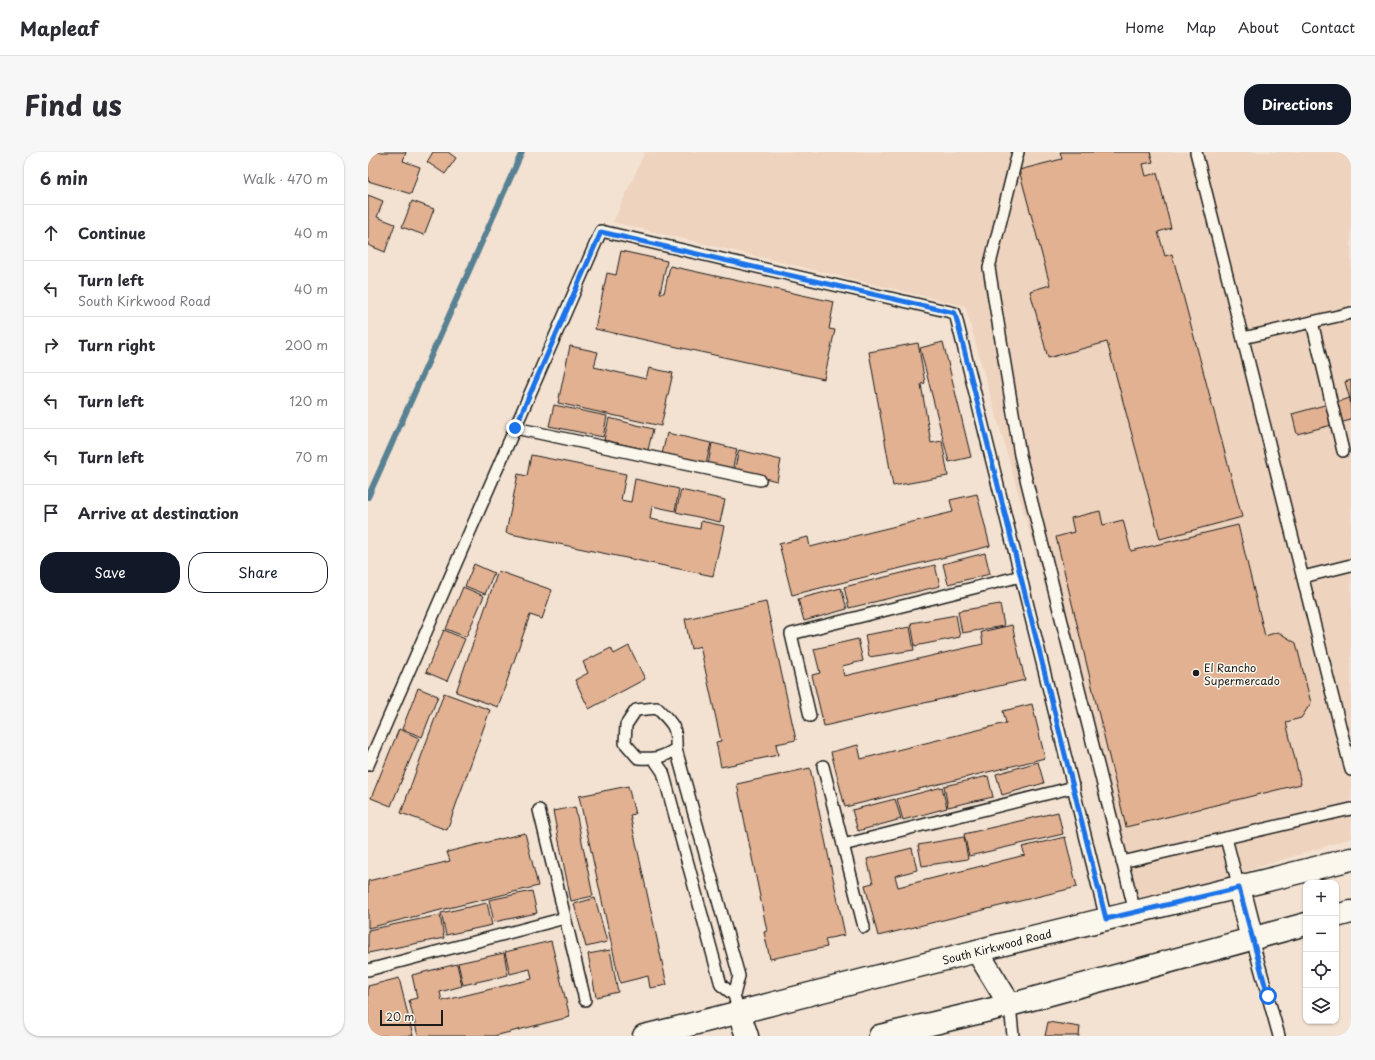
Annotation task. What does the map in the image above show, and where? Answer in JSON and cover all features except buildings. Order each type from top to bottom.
[{"type":"main road","name":"South Kirkwood Road","points":[[644,1036],[736,1004],[977,951],[1134,912],[1239,888],[1351,859]]},
{"type":"main road","points":[[1239,888],[1252,939]]},
{"type":"main road","points":[[1339,915],[1351,912]]},
{"type":"main road","points":[[880,1036],[1010,1005],[1303,925]]},
{"type":"main road","points":[[977,951],[1010,1005]]},
{"type":"main road","points":[[736,1004],[747,1036]]},
{"type":"lane","points":[[1018,152],[989,268],[1020,455],[1134,912]]},
{"type":"lane","points":[[1196,152],[1303,577],[1349,750],[1351,770]]},
{"type":"lane","points":[[368,765],[601,232],[955,313],[1106,919]]},
{"type":"lane","points":[[1243,338],[1351,313]]},
{"type":"lane","points":[[1312,322],[1343,451]]},
{"type":"lane","points":[[515,428],[760,480]]},
{"type":"lane","points":[[1303,577],[1351,564]]},
{"type":"lane","points":[[810,716],[791,634],[1021,576]]},
{"type":"lane","points":[[676,749],[664,757],[654,759],[638,758],[626,743],[626,725],[636,710],[657,708],[673,723],[677,735],[676,749],[739,976],[736,1004]]},
{"type":"lane","points":[[654,759],[663,772],[720,985],[736,1004]]},
{"type":"lane","points":[[823,766],[864,927]]},
{"type":"lane","points":[[843,845],[1074,787]]},
{"type":"lane","points":[[1122,862],[1351,809]]},
{"type":"lane","points":[[539,810],[585,1000]]},
{"type":"lane","points":[[1226,838],[1239,888]]},
{"type":"lane","points":[[368,970],[565,918]]},
{"type":"lane","points":[[1252,939],[1279,1036]]},
{"type":"lane","points":[[1010,1005],[1013,1036]]},
{"type":"shaded area","points":[[645,152],[1351,152],[1351,838],[1136,906],[965,306],[613,222]]},
{"type":"waterway","points":[[368,497],[522,152]]},
{"type":"place","name":"El Rancho Supermercado","points":[[1196,673]]},
{"type":"route","points":[[515,428],[601,232],[955,313],[1106,919],[1239,888],[1268,996]]}]
